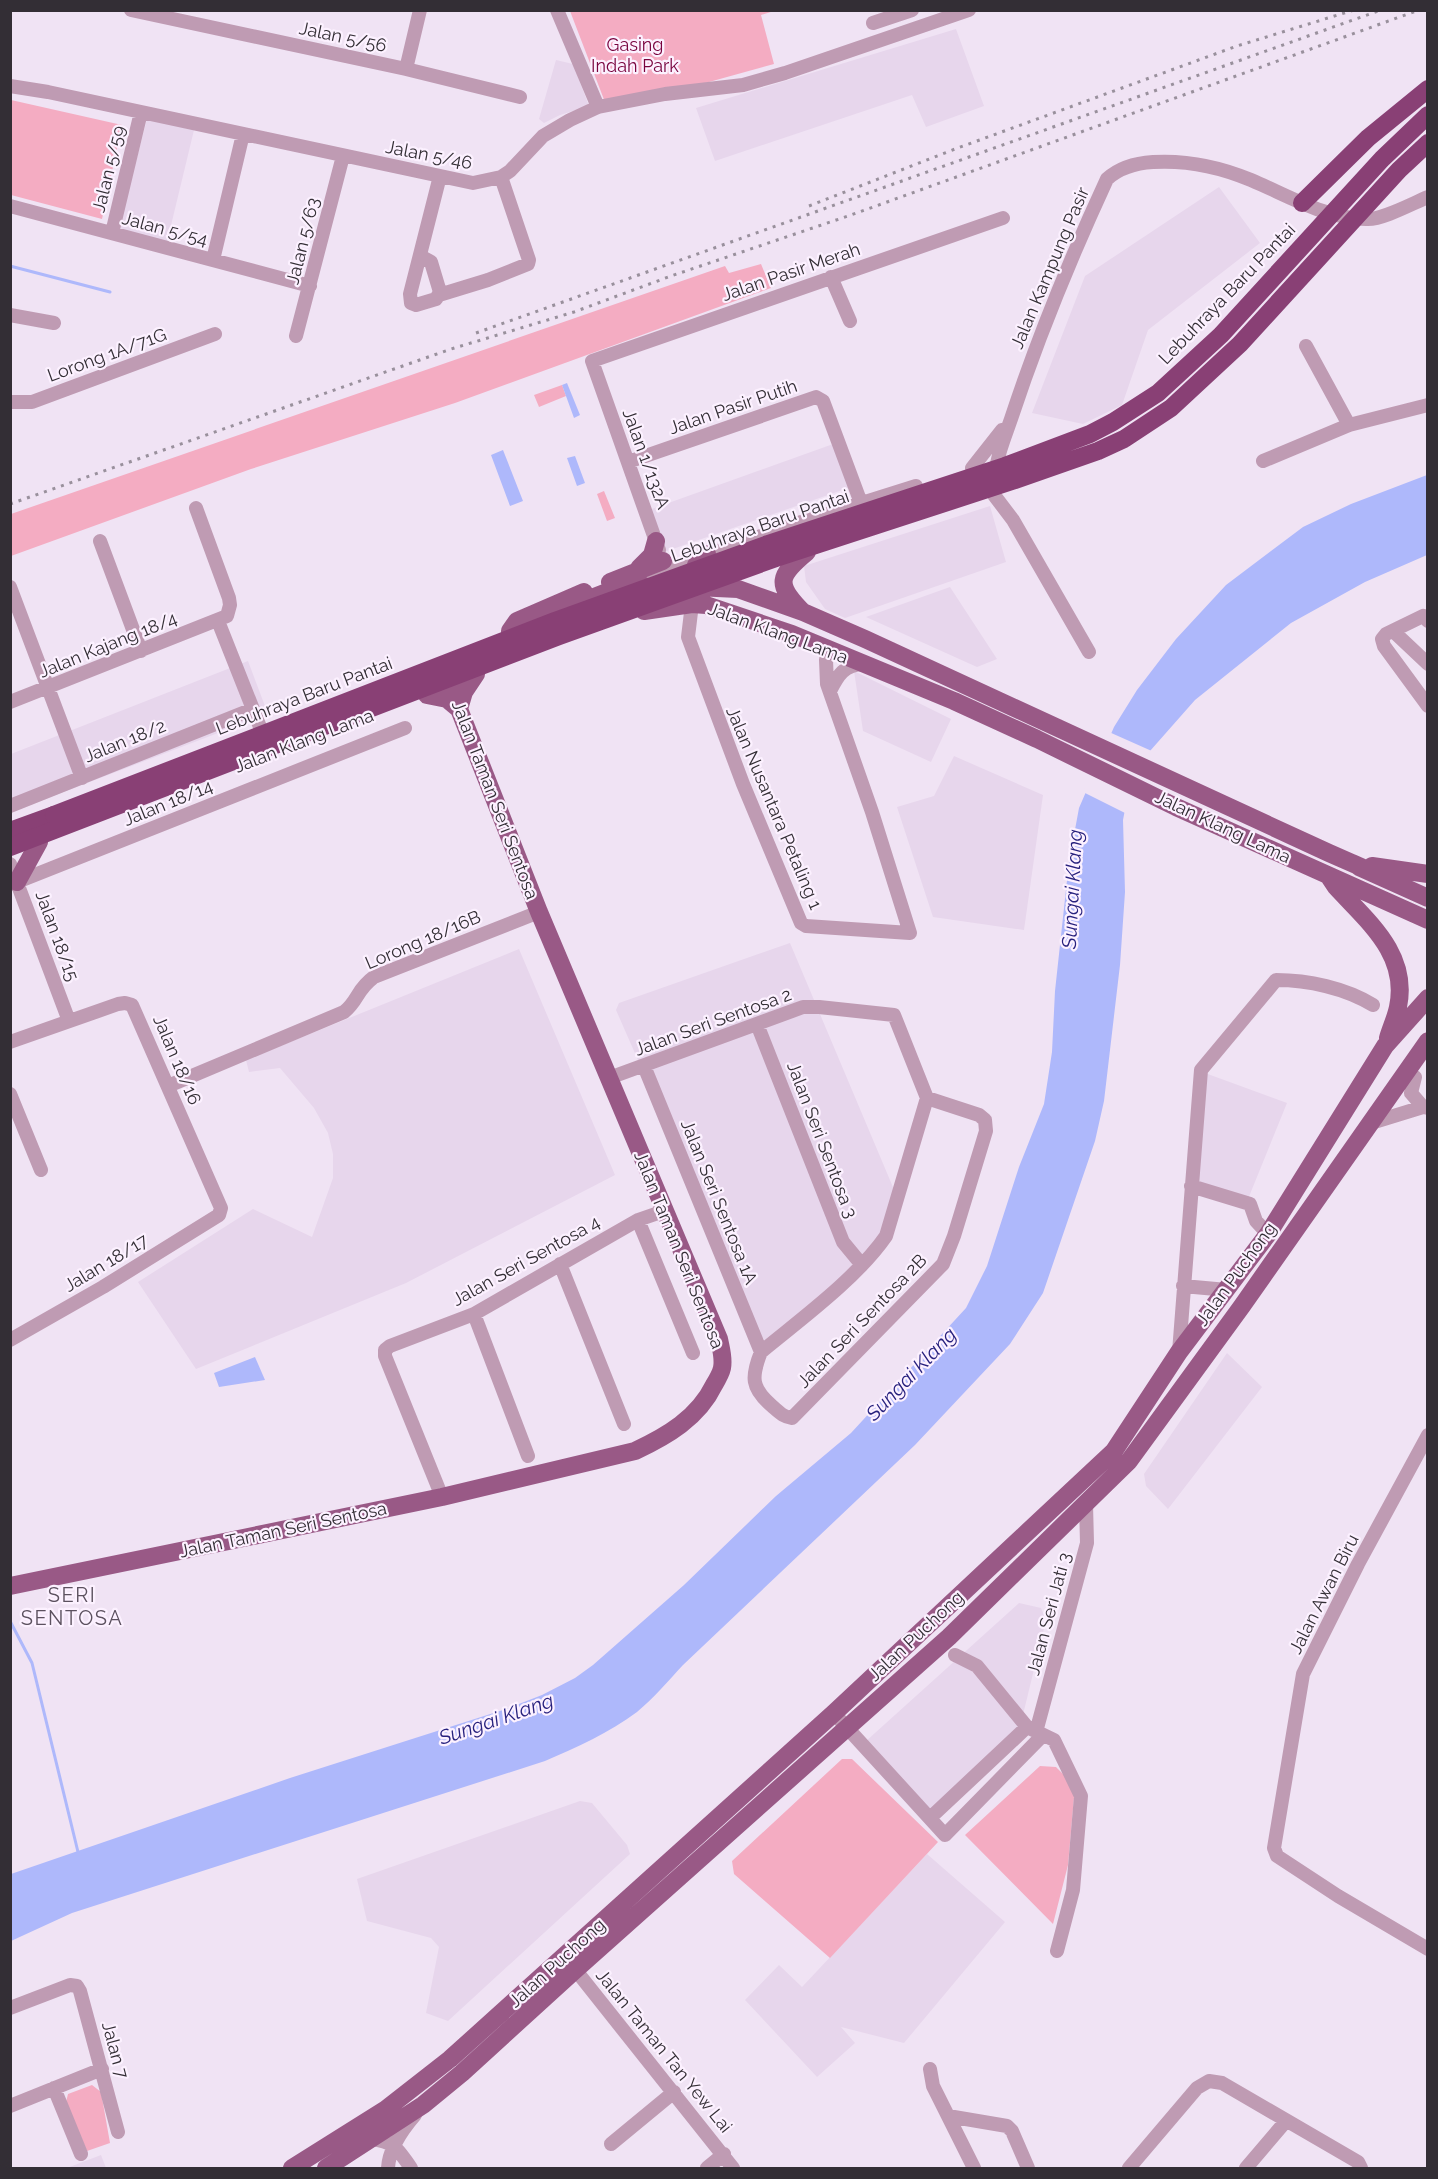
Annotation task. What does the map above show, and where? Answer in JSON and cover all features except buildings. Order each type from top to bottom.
[{"type":"highway","points":[[1302,203],[1368,138],[1428,89]]},
{"type":"highway","name":"Lebuhraya Baru Pantai","points":[[10,831],[555,621],[768,544],[1005,466],[1090,434],[1158,393],[1221,335],[1382,159],[1428,115]]},
{"type":"highway","name":"Lebuhraya Baru Pantai","points":[[10,847],[559,636],[776,558],[1023,478],[1098,451],[1124,439],[1171,408],[1232,352],[1399,170],[1428,143]]},
{"type":"highway","points":[[10,824],[54,815]]},
{"type":"main road","points":[[632,573],[652,555],[656,541]]},
{"type":"main road","points":[[803,612],[788,597],[784,577],[788,568],[807,552]]},
{"type":"main road","points":[[692,595],[696,565],[707,554]]},
{"type":"main road","points":[[510,631],[517,621],[540,610],[632,573],[664,565],[692,595],[704,595],[829,644],[863,663]]},
{"type":"main road","name":"Jalan Klang Lama","points":[[10,824],[615,589],[640,585],[692,595],[706,605],[792,634],[954,701],[1172,805],[1428,920]]},
{"type":"main road","name":"Jalan Klang Lama","points":[[10,853],[451,686],[476,674],[618,619],[692,595],[738,589],[803,612],[1428,898]]},
{"type":"main road","name":"Jalan Taman Seri Sentosa","points":[[10,1586],[442,1497],[635,1451],[662,1438],[686,1421],[711,1391],[722,1369],[719,1339],[539,912],[441,658]]},
{"type":"main road","points":[[427,694],[447,699],[459,709],[464,692],[476,674]]},
{"type":"main road","points":[[13,877],[39,842]]},
{"type":"main road","points":[[1352,863],[1428,874]]},
{"type":"main road","points":[[1329,876],[1336,887],[1387,944],[1395,960],[1400,989],[1398,1007],[1385,1046]]},
{"type":"main road","name":"Jalan Puchong","points":[[326,2169],[423,2105],[462,2073],[570,1963],[1114,1451],[1179,1352],[1268,1234],[1385,1046],[1428,998]]},
{"type":"main road","name":"Jalan Puchong","points":[[292,2169],[412,2091],[852,1734],[1086,1504],[1129,1461],[1242,1306],[1428,1041]]},
{"type":"main road","points":[[1384,1104],[1428,1064]]},
{"type":"street","name":"Jalan 5/56","points":[[131,10],[406,69],[520,97]]},
{"type":"street","name":"Jalan 5/56","points":[[406,69],[420,10]]},
{"type":"street","points":[[557,10],[598,107]]},
{"type":"street","points":[[878,40],[871,17],[912,10]]},
{"type":"street","points":[[440,177],[410,300],[413,304],[421,305],[440,295],[488,280],[528,264],[530,260],[501,177],[510,171],[543,136],[570,120],[598,107],[665,93],[743,85],[785,73],[969,10]]},
{"type":"street","name":"Jalan 5/46","points":[[10,86],[48,92],[440,177],[473,183],[501,177]]},
{"type":"street","name":"Jalan 5/59","points":[[112,233],[141,112]]},
{"type":"street","points":[[213,260],[243,134]]},
{"type":"street","name":"Jalan 5/63","points":[[296,336],[343,156]]},
{"type":"street","name":"Jalan Kampung Pasir","points":[[994,495],[997,483],[995,476],[998,452],[1032,356],[1084,229],[1107,178],[1112,174],[1144,163],[1201,164],[1246,178],[1302,203],[1338,214],[1370,219],[1428,197]]},
{"type":"street","name":"Jalan 5/54","points":[[10,206],[310,286]]},
{"type":"street","name":"Jalan Pasir Merah","points":[[592,361],[1003,218]]},
{"type":"street","points":[[420,256],[432,265],[440,288],[440,295]]},
{"type":"street","points":[[831,277],[850,321]]},
{"type":"street","points":[[10,315],[54,323]]},
{"type":"street","name":"Lorong 1A/71G","points":[[10,402],[32,402],[215,334]]},
{"type":"street","points":[[1306,346],[1349,425]]},
{"type":"street","name":"Jalan 1/132A","points":[[592,361],[664,565]]},
{"type":"street","name":"Jalan Pasir Putih","points":[[628,462],[816,397],[823,401],[861,503]]},
{"type":"street","points":[[1263,460],[1349,425],[1428,405]]},
{"type":"street","name":"Jalan Kampung Pasir","points":[[972,468],[1011,418]]},
{"type":"street","points":[[615,589],[664,565],[707,554],[972,468],[981,466],[988,468],[995,476]]},
{"type":"street","points":[[795,524],[786,533],[785,541],[788,548],[795,552],[807,552],[994,495],[1013,520],[1089,652]]},
{"type":"street","points":[[196,508],[230,605],[227,616],[218,621],[260,727]]},
{"type":"street","points":[[100,541],[141,651]]},
{"type":"street","points":[[10,587],[82,778]]},
{"type":"street","name":"Jalan Nusantara Petaling 1","points":[[692,595],[688,637],[743,784],[801,923],[818,927],[910,933],[830,691]]},
{"type":"street","points":[[1428,621],[1423,616],[1386,634],[1382,639],[1383,646],[1428,706]]},
{"type":"street","name":"Jalan Kajang 18/4","points":[[10,702],[218,621]]},
{"type":"street","points":[[1393,631],[1428,664]]},
{"type":"street","points":[[828,649],[826,672],[830,691]]},
{"type":"street","points":[[830,691],[844,668],[863,663]]},
{"type":"street","name":"Jalan 18/2","points":[[10,806],[253,709]]},
{"type":"street","name":"Jalan 18/14","points":[[13,877],[405,728]]},
{"type":"street","name":"Jalan 18/15","points":[[13,877],[69,1021]]},
{"type":"street","name":"Lorong 18/16B","points":[[168,1086],[344,1012],[353,1005],[356,994],[363,985],[375,977],[539,912]]},
{"type":"street","points":[[1179,1352],[1201,1070],[1276,980],[1299,980],[1358,996],[1373,1005]]},
{"type":"street","name":"Jalan 18/16","points":[[10,1042],[118,1004],[132,1005],[221,1208],[219,1215]]},
{"type":"street","name":"Jalan Seri Sentosa 2","points":[[609,1078],[803,1007],[819,1007],[894,1015],[927,1098]]},
{"type":"street","name":"Jalan Seri Sentosa 3","points":[[758,1024],[843,1242],[862,1265]]},
{"type":"street","name":"Jalan Seri Sentosa 1A","points":[[644,1066],[761,1352]]},
{"type":"street","points":[[1371,1123],[1425,1108],[1411,1093],[1414,1077]]},
{"type":"street","points":[[10,1094],[40,1170]]},
{"type":"street","points":[[761,1352],[874,1254],[886,1236],[927,1098]]},
{"type":"street","name":"Jalan Seri Sentosa 2B","points":[[761,1352],[754,1369],[755,1384],[763,1398],[784,1417],[792,1418],[943,1264],[954,1236],[986,1131],[986,1124],[979,1115],[927,1098]]},
{"type":"street","points":[[1191,1186],[1250,1204],[1256,1221],[1268,1234]]},
{"type":"street","name":"Jalan Seri Sentosa 4","points":[[442,1497],[385,1356],[385,1350],[390,1346],[474,1314],[638,1220],[664,1211]]},
{"type":"street","name":"Jalan 18/17","points":[[10,1340],[103,1287],[219,1215]]},
{"type":"street","points":[[638,1220],[693,1353]]},
{"type":"street","points":[[560,1264],[624,1424]]},
{"type":"street","points":[[1183,1286],[1227,1290]]},
{"type":"street","points":[[474,1314],[528,1456]]},
{"type":"street","name":"Jalan Awan Biru","points":[[1428,1435],[1358,1564],[1303,1674],[1274,1851],[1277,1856],[1338,1896],[1428,1949]]},
{"type":"street","name":"Jalan Seri Jati 3","points":[[1036,1731],[1087,1543],[1086,1504]]},
{"type":"street","points":[[955,1654],[977,1666],[1036,1731],[1054,1740],[1081,1796],[1073,1890],[1057,1951]]},
{"type":"street","points":[[834,1713],[945,1834],[1036,1731]]},
{"type":"street","points":[[930,1818],[1036,1731]]},
{"type":"street","name":"Jalan Taman Tan Yew Lai","points":[[570,1963],[724,2154],[733,2169]]},
{"type":"street","name":"Jalan 7","points":[[10,2008],[70,1985],[77,1986],[118,2132]]},
{"type":"street","points":[[10,2106],[102,2069]]},
{"type":"street","points":[[930,2069],[933,2085],[974,2169]]},
{"type":"street","points":[[1130,2169],[1197,2088],[1209,2081],[1222,2083],[1358,2162],[1361,2169]]},
{"type":"street","points":[[54,2088],[81,2154]]},
{"type":"street","points":[[611,2144],[674,2092]]},
{"type":"street","points":[[388,2169],[394,2145],[423,2105]]},
{"type":"street","points":[[948,2116],[1007,2126],[1012,2131],[1028,2169]]},
{"type":"street","points":[[1246,2169],[1286,2121]]},
{"type":"street","points":[[372,2139],[394,2145],[411,2169]]},
{"type":"street","points":[[707,2169],[724,2154]]},
{"type":"shaded area","points":[[956,29],[984,106],[926,127],[912,95],[715,161],[696,108]]},
{"type":"shaded area","points":[[556,60],[573,64],[589,106],[560,115],[544,123],[539,119]]},
{"type":"shaded area","points":[[147,119],[194,130],[167,242],[118,231]]},
{"type":"shaded area","points":[[1219,187],[1260,243],[1148,330],[1122,405],[1083,424],[1032,413],[1085,276]]},
{"type":"shaded area","points":[[836,443],[851,487],[664,552],[649,510]]},
{"type":"shaded area","points":[[990,506],[1006,562],[845,618],[825,609],[806,582],[804,566]]},
{"type":"shaded area","points":[[950,587],[997,659],[977,667],[866,617]]},
{"type":"shaded area","points":[[248,661],[268,714],[11,812],[11,754]]},
{"type":"shaded area","points":[[854,671],[951,719],[931,762],[863,731]]},
{"type":"shaded area","points":[[954,756],[1043,795],[1024,930],[933,917],[897,807],[934,796]]},
{"type":"shaded area","points":[[790,943],[895,1192],[883,1235],[873,1250],[763,1345],[616,1010],[619,1003]]},
{"type":"shaded area","points":[[519,949],[615,1175],[406,1283],[196,1369],[138,1282],[253,1209],[312,1237],[333,1178],[333,1154],[328,1133],[314,1108],[280,1068],[249,1072],[246,1060]]},
{"type":"shaded area","points":[[1205,1073],[1287,1103],[1248,1199],[1196,1183]]},
{"type":"shaded area","points":[[1227,1353],[1262,1387],[1168,1509],[1146,1486],[1144,1474]]},
{"type":"shaded area","points":[[1019,1603],[1041,1608],[1046,1620],[1020,1727],[930,1812],[865,1742]]},
{"type":"shaded area","points":[[580,1801],[592,1803],[627,1845],[630,1854],[448,2021],[426,2013],[439,1947],[431,1938],[367,1921],[357,1879]]},
{"type":"shaded area","points":[[927,1854],[1005,1922],[904,2043],[841,2027],[855,2043],[817,2077],[745,2000],[779,1965],[802,1987]]},
{"type":"shaded area","points":[[101,2155],[106,2168],[67,2168]]},
{"type":"green space","name":"Gasing Indah Park","points":[[570,11],[774,11],[761,15],[774,64],[608,110]]},
{"type":"green space","points":[[11,100],[122,125],[102,219],[11,195]]},
{"type":"green space","points":[[761,264],[771,288],[455,403],[251,469],[11,556],[11,514],[725,266],[729,273]]},
{"type":"green space","points":[[562,385],[566,396],[539,407],[534,395]]},
{"type":"green space","points":[[604,491],[615,518],[607,521],[597,494]]},
{"type":"green space","points":[[842,1759],[852,1759],[938,1842],[830,1958],[734,1874],[732,1861]]},
{"type":"green space","points":[[1040,1766],[1056,1767],[1075,1786],[1068,1865],[1053,1924],[965,1835]]},
{"type":"green space","points":[[92,2085],[101,2092],[110,2143],[87,2151],[66,2102],[68,2094]]},
{"type":"water","points":[[567,383],[580,415],[574,418],[562,385]]},
{"type":"water","points":[[503,450],[523,501],[510,506],[491,455]]},
{"type":"water","points":[[575,456],[585,483],[577,486],[567,458]]},
{"type":"water","name":"Sungai Klang","points":[[1427,475],[1427,555],[1365,582],[1291,623],[1195,700],[1150,751],[1126,804],[1123,820],[1125,892],[1120,965],[1104,1101],[1095,1141],[1043,1293],[1010,1344],[915,1445],[683,1665],[643,1707],[604,1733],[545,1761],[72,1913],[11,1941],[11,1874],[290,1778],[506,1709],[542,1695],[575,1678],[684,1585],[776,1496],[851,1433],[966,1308],[987,1266],[1019,1167],[1044,1104],[1052,1052],[1055,991],[1069,862],[1079,808],[1114,727],[1137,690],[1176,639],[1226,585],[1303,527],[1351,504]]},
{"type":"water","points":[[255,1357],[265,1380],[219,1387],[214,1373]]},
{"type":"pier","points":[[1109,732],[1154,752],[1139,779],[1127,814],[1083,792]]},
{"type":"waterway","points":[[10,266],[110,292]]},
{"type":"waterway","points":[[10,1621],[32,1663],[78,1852]]},
{"type":"railway","points":[[809,206],[955,149],[1237,46],[1354,10]]},
{"type":"railway","points":[[476,333],[1381,10]]},
{"type":"railway","points":[[10,504],[451,349],[574,312],[671,276],[851,215],[1419,10]]},
{"type":"district","name":"SERI SENTOSA","points":[[72,1606]]}]
